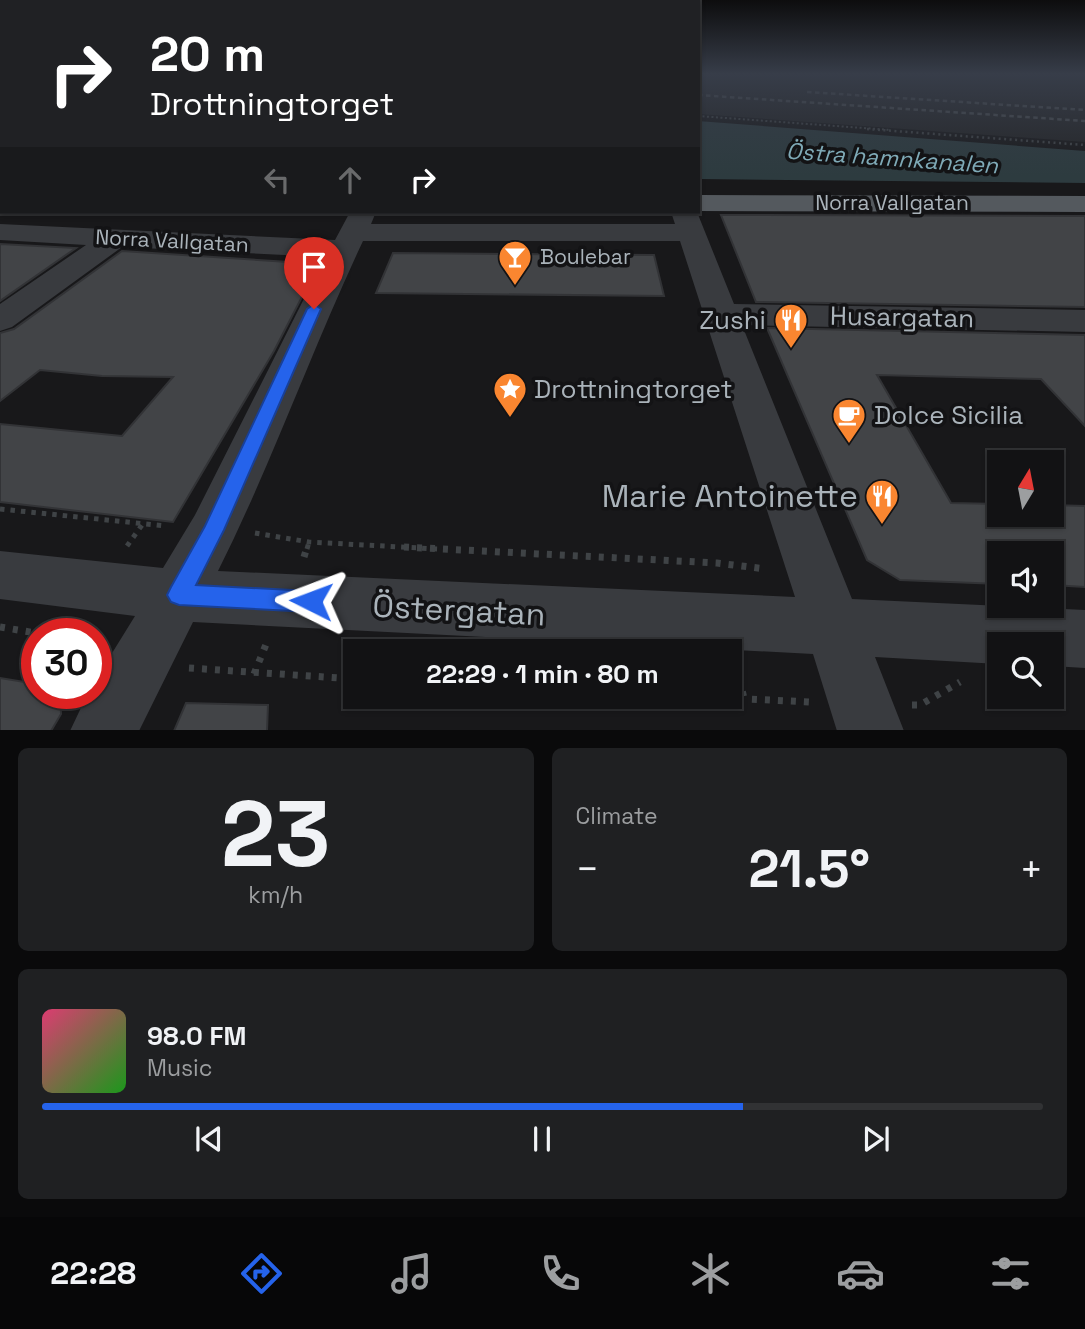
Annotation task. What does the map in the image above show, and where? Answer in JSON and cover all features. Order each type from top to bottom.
[{"type":"main road","name":"Norra Vallgatan","points":[[700,203],[1085,204]]},
{"type":"street","name":"Norra Vallgatan","points":[[0,232],[115,238],[688,223]]},
{"type":"street","points":[[688,223],[871,730]]},
{"type":"street","points":[[103,730],[213,530],[314,309],[353,231]]},
{"type":"street","points":[[0,320],[115,238]]},
{"type":"street","name":"Husargatan","points":[[719,314],[1085,321]]},
{"type":"street","name":"Östergatan","points":[[0,575],[179,595],[824,602],[1085,639]]},
{"type":"path","points":[[700,116],[1085,145]]},
{"type":"path","points":[[0,509],[250,532],[309,541],[717,563],[824,602]]},
{"type":"path","points":[[0,627],[21,630]]},
{"type":"path","points":[[139,664],[343,678]]},
{"type":"shaded area","points":[[700,108],[1085,108],[1085,142],[700,114]]},
{"type":"water","name":"Östra hamnkanalen","points":[[700,121],[1085,151],[1085,183],[700,179]]},
{"type":"building","points":[[721,215],[1085,216],[1085,307],[756,302]]},
{"type":"building","points":[[0,244],[76,248],[0,301]]},
{"type":"building","points":[[122,251],[319,264],[274,351],[173,522],[0,502],[0,424],[122,436],[173,377],[102,376],[40,370],[0,401],[0,333],[14,329]]},
{"type":"building","points":[[393,253],[654,255],[664,296],[376,293]]},
{"type":"building","points":[[767,328],[1085,335],[1085,426],[1041,379],[877,375],[951,503],[987,504],[987,527],[1064,527],[1064,505],[1085,506],[1085,587],[1064,586],[1064,541],[987,541],[987,584],[900,580],[867,560]]},
{"type":"building","points":[[0,678],[21,681],[21,709],[61,709],[61,714],[52,730],[0,730]]},
{"type":"building","points":[[186,703],[268,705],[267,730],[174,730]]},
{"type":"railway","points":[[892,108],[1085,121]]},
{"type":"railway","points":[[1055,108],[1085,110]]},
{"type":"place","name":"Boulebar","points":[[515,287]]},
{"type":"place","name":"Zushi","points":[[791,350]]},
{"type":"place","name":"Drottningtorget","points":[[510,419]]},
{"type":"place","name":"Dolce Sicilia","points":[[849,445]]},
{"type":"place","name":"Marie Antoinette","points":[[882,526]]},
{"type":"route","points":[[311,601],[179,595],[213,530],[314,309]]}]
